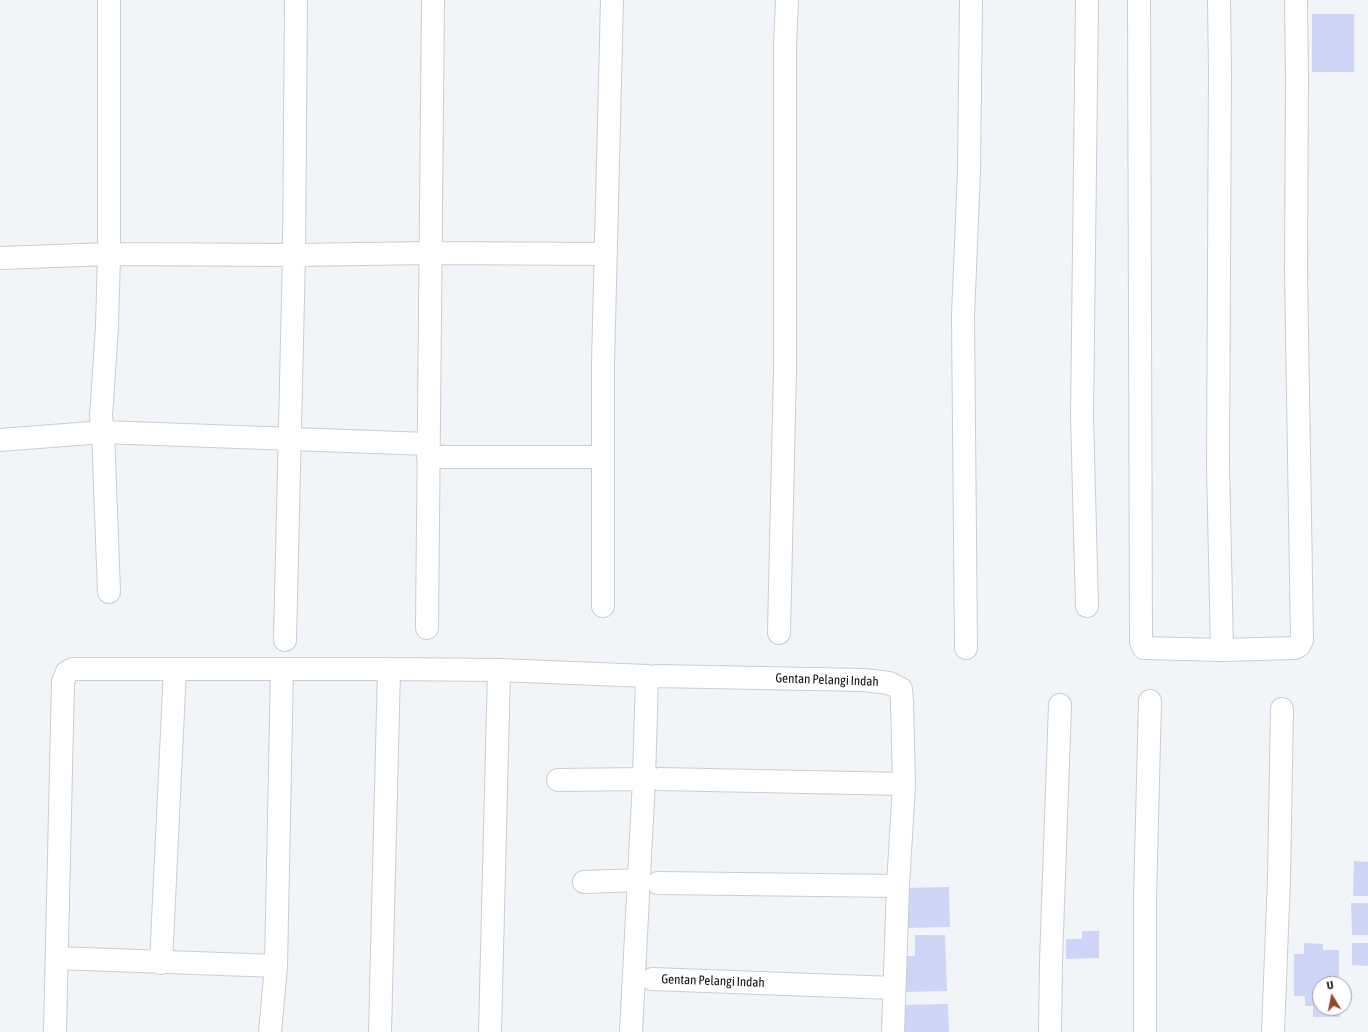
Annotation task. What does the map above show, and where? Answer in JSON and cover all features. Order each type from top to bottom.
[{"type":"street","points":[[109,0],[109,254],[106,343],[101,416],[103,432],[109,592]]},
{"type":"street","points":[[284,640],[294,255],[296,0]]},
{"type":"street","points":[[427,628],[433,0]]},
{"type":"street","points":[[603,606],[604,363],[612,0]]},
{"type":"street","points":[[779,633],[785,370],[785,45],[787,0]]},
{"type":"street","points":[[966,648],[963,316],[969,163],[971,0]]},
{"type":"street","points":[[1087,0],[1082,418],[1087,606]]},
{"type":"street","points":[[1139,0],[1139,453],[1141,642],[1144,648],[1222,650],[1295,648],[1299,646],[1302,640],[1296,270],[1296,0]]},
{"type":"street","points":[[1219,0],[1218,465],[1222,650]]},
{"type":"street","points":[[0,258],[109,254],[606,254]]},
{"type":"street","points":[[0,440],[103,432],[289,439],[428,451],[603,457]]},
{"type":"street","points":[[380,1032],[388,668]]},
{"type":"street","points":[[55,1032],[64,677],[67,672],[73,669],[388,668],[499,670],[647,676],[652,779],[649,881],[631,1032]]},
{"type":"street","points":[[161,963],[176,669]]},
{"type":"street","points":[[270,1032],[276,966],[282,669]]},
{"type":"street","points":[[490,1032],[499,670]]},
{"type":"street","name":"Gentan Pelangi Indah","points":[[656,676],[864,680],[889,683],[901,689],[904,784],[898,886],[893,1032]]},
{"type":"street","points":[[1145,1032],[1145,899],[1150,701]]},
{"type":"street","points":[[1050,1032],[1060,705]]},
{"type":"street","points":[[1273,1032],[1279,878],[1282,709]]},
{"type":"street","points":[[558,780],[652,779],[904,784]]},
{"type":"street","points":[[584,882],[649,881],[898,886]]},
{"type":"street","points":[[57,958],[161,963],[276,966]]},
{"type":"street","name":"Gentan Pelangi Indah","points":[[652,979],[894,988]]},
{"type":"building","points":[[1312,14],[1354,14],[1354,72],[1312,72]]},
{"type":"building","points":[[1354,861],[1368,862],[1368,896],[1353,896]]},
{"type":"building","points":[[949,887],[950,927],[904,928],[903,888]]},
{"type":"building","points":[[1351,903],[1368,903],[1368,935],[1352,935]]},
{"type":"building","points":[[1082,931],[1099,931],[1099,958],[1066,959],[1066,939],[1082,939]]},
{"type":"building","points":[[915,935],[945,935],[947,991],[904,992],[903,956],[915,956]]},
{"type":"building","points":[[1304,943],[1323,944],[1323,950],[1339,950],[1339,976],[1312,976],[1312,1006],[1305,1006],[1305,996],[1294,996],[1294,954],[1304,954]]},
{"type":"building","points":[[1352,943],[1368,943],[1368,966],[1352,965]]},
{"type":"building","points":[[948,1004],[949,1032],[901,1032],[901,1005]]},
{"type":"building","points":[[1340,1016],[1340,1017],[1313,1017]]}]
